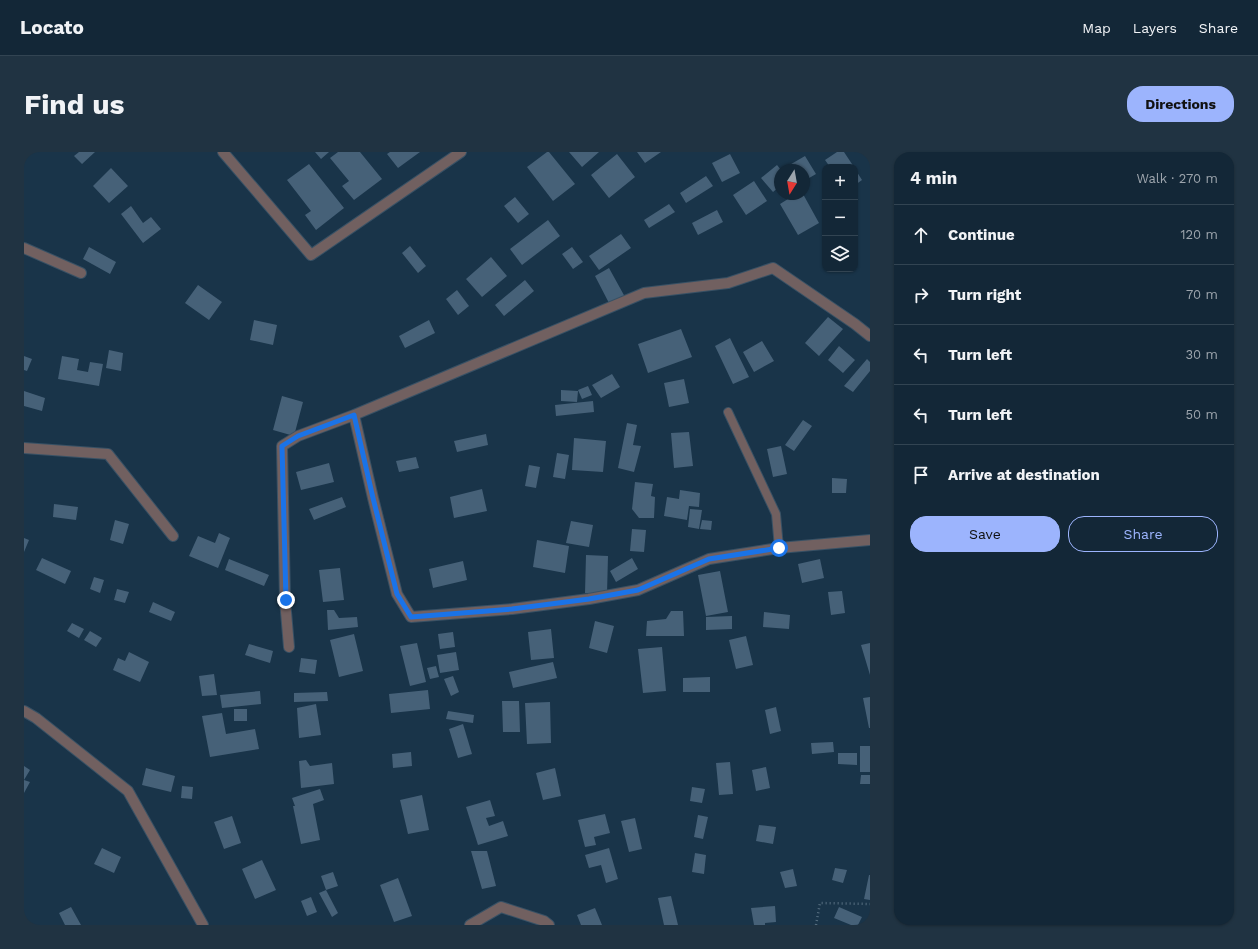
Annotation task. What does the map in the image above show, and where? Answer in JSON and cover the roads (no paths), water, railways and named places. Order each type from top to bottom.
[{"type":"street","points":[[223,152],[311,255],[461,152]]},
{"type":"street","points":[[24,248],[81,272]]},
{"type":"street","points":[[289,647],[286,600],[282,446],[298,436],[354,415],[644,293],[728,283],[773,268],[855,324],[870,336]]},
{"type":"street","points":[[354,415],[397,594],[411,617],[512,609],[589,599],[638,590],[709,559],[779,548],[870,540]]},
{"type":"street","points":[[24,448],[108,454],[173,536]]},
{"type":"street","points":[[24,711],[36,718],[128,791],[203,925]]},
{"type":"street","points":[[470,925],[501,907],[544,921],[549,925]]},
{"type":"lane","points":[[728,412],[776,514],[779,548]]}]
